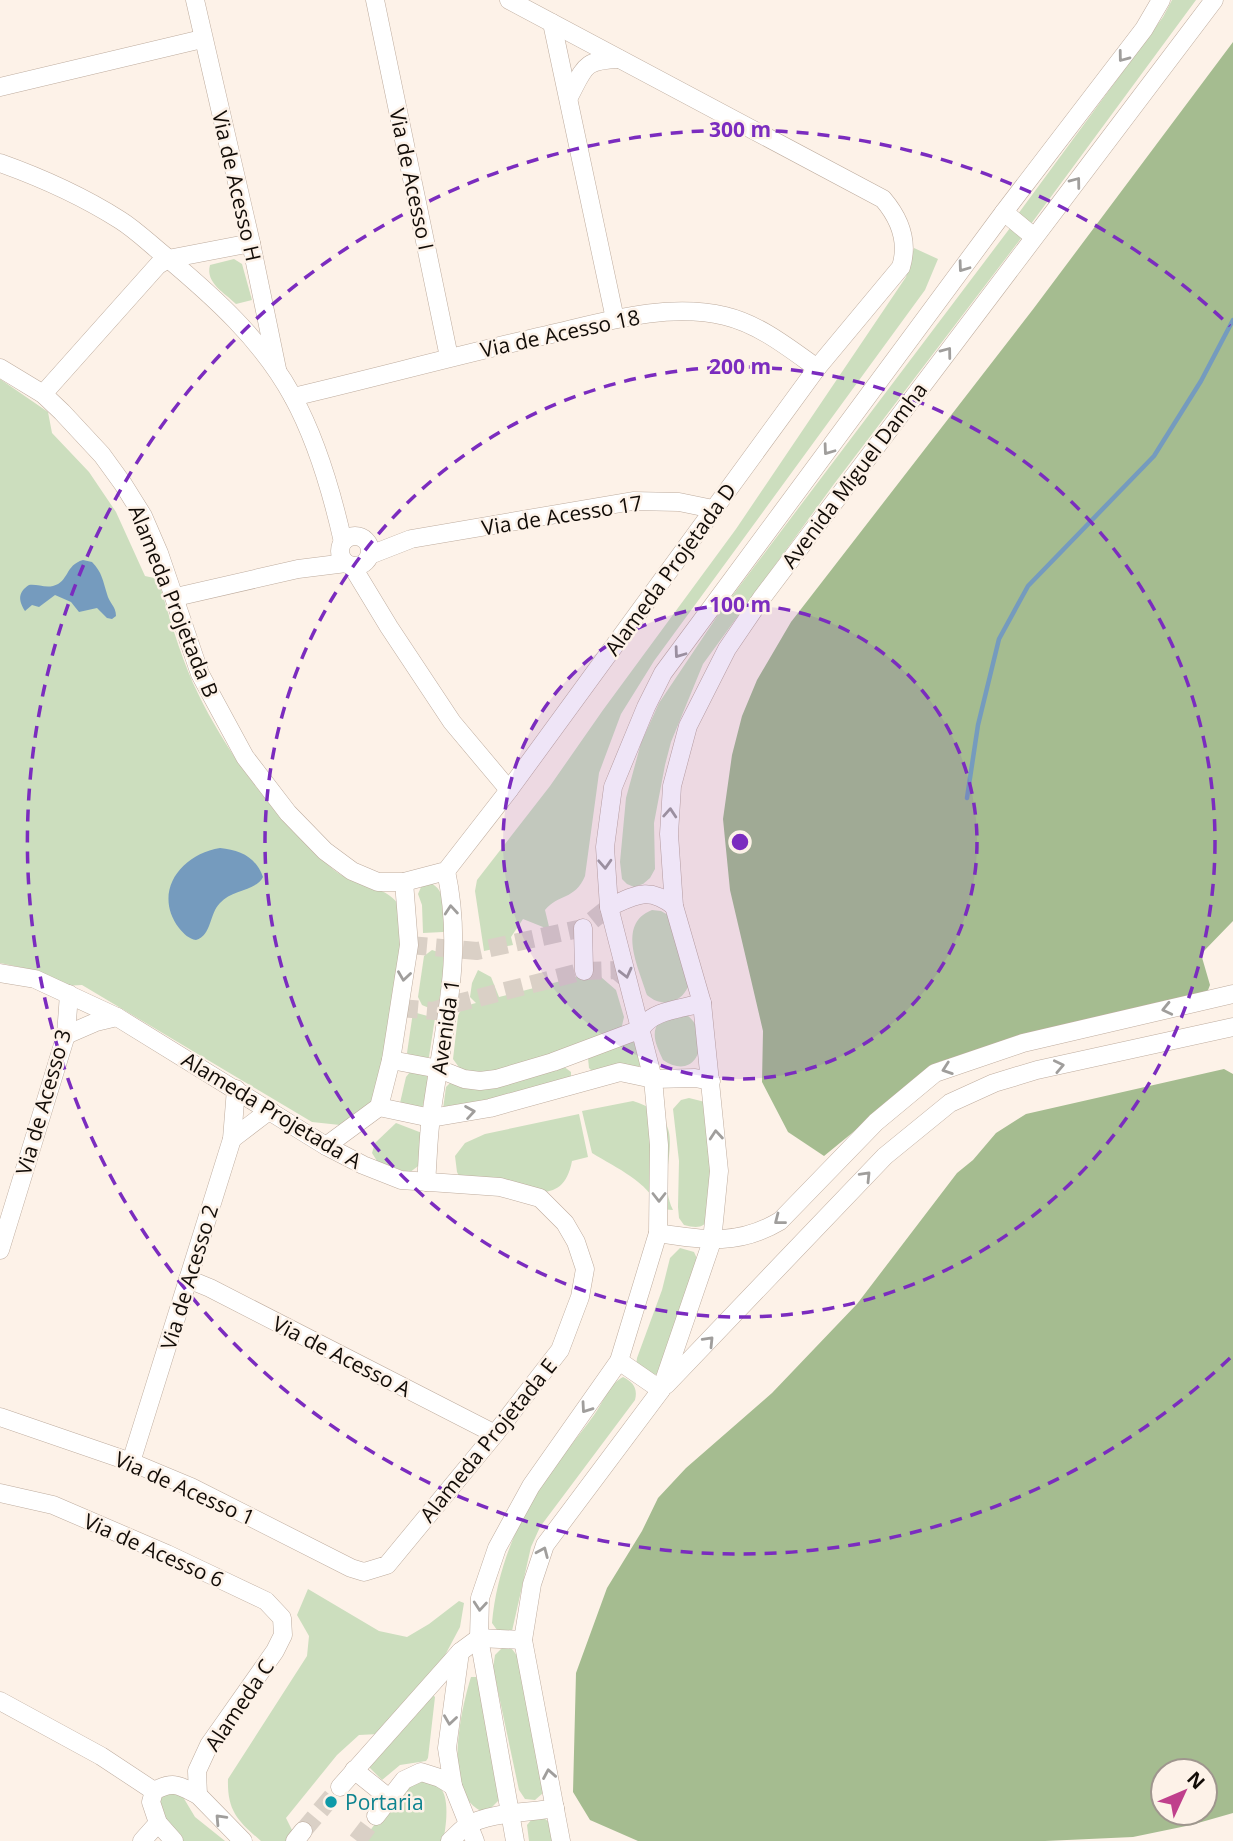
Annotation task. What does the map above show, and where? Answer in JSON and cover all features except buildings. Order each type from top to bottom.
[{"type":"street","name":"Via de Acesso H","points":[[195,0],[251,243],[277,373]]},
{"type":"street","name":"Via de Acesso I","points":[[376,0],[449,357]]},
{"type":"street","points":[[509,0],[619,59]]},
{"type":"street","name":"Avenida Miguel Damha","points":[[515,1841],[479,1638],[480,1598],[497,1548],[531,1486],[619,1361],[659,1233],[659,1144],[653,1079],[610,906],[604,847],[613,787],[663,673],[1004,212],[1144,29],[1161,0]]},
{"type":"street","name":"Avenida Miguel Damha","points":[[561,1841],[523,1640],[531,1584],[545,1545],[662,1390],[712,1241],[719,1171],[711,1081],[702,1003],[674,906],[668,834],[672,786],[688,726],[727,649],[761,599],[1214,0]]},
{"type":"street","points":[[552,23],[615,319]]},
{"type":"street","points":[[0,87],[202,39]]},
{"type":"street","points":[[569,97],[584,69],[597,60],[619,59]]},
{"type":"street","name":"Alameda Projetada D","points":[[446,871],[509,790],[817,368],[901,267],[905,256],[902,229],[896,214],[883,199],[619,59]]},
{"type":"street","points":[[0,163],[91,203],[123,221],[192,278],[239,323],[293,397],[313,441],[355,551],[376,592],[389,627],[452,722],[509,790]]},
{"type":"street","points":[[1004,212],[1034,237]]},
{"type":"street","points":[[43,394],[158,265],[168,259],[251,243]]},
{"type":"street","name":"Via de Acesso 18","points":[[293,397],[449,357],[615,319],[676,310],[725,316],[753,325],[817,368]]},
{"type":"street","name":"Alameda Projetada B","points":[[0,368],[43,394],[102,455],[124,484],[144,516],[176,597],[200,674],[245,757],[288,813],[325,851],[352,871],[378,882],[404,882]]},
{"type":"street","name":"Via de Acesso 17","points":[[176,597],[411,539],[633,501],[679,502],[713,509]]},
{"type":"street","points":[[326,1146],[379,1107],[391,1060],[409,945],[404,882],[446,871]]},
{"type":"street","name":"Avenida 1","points":[[426,1182],[431,1118],[450,1005],[455,948],[446,871]]},
{"type":"street","points":[[610,906],[647,892],[674,906]]},
{"type":"street","points":[[583,928],[584,971]]},
{"type":"street","name":"Alameda Projetada A","points":[[0,972],[35,979],[117,1017],[326,1146],[363,1165],[401,1180],[500,1187],[540,1198],[554,1210]]},
{"type":"street","name":"Via de Acesso 3","points":[[0,1250],[66,1035],[69,994]]},
{"type":"street","points":[[659,1233],[712,1241],[763,1231],[780,1221],[876,1122],[935,1073],[1023,1042],[1233,994]]},
{"type":"street","points":[[391,1060],[439,1069],[464,1079],[488,1080],[573,1055],[641,1029],[646,1020],[656,1015],[702,1003]]},
{"type":"street","points":[[66,1035],[96,1022],[117,1017]]},
{"type":"street","points":[[619,1361],[662,1390],[885,1156],[950,1103],[994,1083],[1037,1070],[1233,1027]]},
{"type":"street","points":[[573,1055],[583,1082]]},
{"type":"street","points":[[379,1107],[431,1118],[491,1108],[620,1072],[653,1079],[695,1078],[711,1081]]},
{"type":"street","name":"Via de Acesso 2","points":[[131,1462],[232,1139],[236,1089]]},
{"type":"street","points":[[232,1139],[270,1110]]},
{"type":"street","name":"Alameda Projetada E","points":[[365,1572],[387,1565],[560,1350],[580,1297],[585,1269],[576,1242],[554,1210]]},
{"type":"street","name":"Via de Acesso A","points":[[188,1279],[495,1434]]},
{"type":"street","name":"Via de Acesso 1","points":[[0,1417],[131,1462],[191,1487],[351,1569],[365,1572]]},
{"type":"street","name":"Via de Acesso 6","points":[[0,1493],[53,1506],[167,1554],[266,1601],[282,1618],[284,1635]]},
{"type":"street","name":"Alameda C","points":[[198,1796],[197,1771],[209,1745],[284,1635]]},
{"type":"street","points":[[340,1787],[460,1652],[479,1638],[523,1640]]},
{"type":"street","points":[[460,1652],[447,1748],[453,1786],[471,1833]]},
{"type":"street","points":[[1,1703],[101,1756],[154,1791]]},
{"type":"street","points":[[354,1770],[389,1798]]},
{"type":"street","points":[[376,1816],[404,1780],[421,1772],[440,1778],[453,1786]]},
{"type":"street","points":[[154,1791],[176,1783],[198,1796],[243,1841]]},
{"type":"street","points":[[154,1791],[151,1802],[158,1823],[174,1841]]},
{"type":"street","points":[[450,1841],[509,1814],[555,1808]]},
{"type":"street","points":[[142,1841],[158,1823]]},
{"type":"green space","points":[[1172,0],[1196,0],[1028,228],[1015,218],[1163,17]]},
{"type":"green space","points":[[1233,42],[1233,921],[1201,954],[1210,985],[1205,998],[1039,1031],[939,1062],[824,1156],[788,1132],[762,1082],[763,1031],[730,890],[723,819],[732,755],[742,716],[757,680],[791,622],[1034,308]]},
{"type":"green space","points":[[1010,228],[1022,237],[834,484],[703,664],[671,742],[665,765],[654,823],[655,869],[643,884],[634,887],[627,884],[622,879],[620,862],[626,798],[641,743],[659,703],[720,612]]},
{"type":"green space","points":[[914,248],[938,259],[925,290],[654,661],[621,714],[599,773],[585,876],[576,889],[545,910],[551,935],[547,937],[543,927],[523,919],[511,937],[513,945],[484,951],[475,891],[477,880],[550,786],[736,529],[906,277]]},
{"type":"green space","points":[[234,259],[242,264],[252,300],[236,304],[217,287],[209,271],[210,265]]},
{"type":"green space","points":[[0,379],[48,412],[52,433],[89,472],[116,512],[145,576],[159,582],[193,683],[218,730],[247,775],[299,837],[331,868],[347,878],[389,895],[400,908],[404,918],[378,1100],[340,1125],[312,1122],[82,985],[63,986],[24,968],[0,963]]},
{"type":"green space","points":[[430,883],[442,897],[446,930],[443,932],[423,933],[422,905],[418,894],[422,885]]},
{"type":"green space","points":[[652,910],[668,915],[689,985],[681,996],[671,1002],[659,1002],[647,995],[633,948],[635,925]]},
{"type":"green space","points":[[432,950],[441,953],[446,961],[439,1001],[429,1008],[422,1005],[418,997],[424,956]]},
{"type":"green space","points":[[478,970],[491,977],[499,997],[580,976],[601,977],[616,990],[624,1017],[621,1030],[485,1076],[461,1070],[453,1059],[458,1016],[462,1009],[476,1003],[470,997]]},
{"type":"green space","points":[[413,1012],[435,1018],[429,1057],[422,1063],[407,1053]]},
{"type":"green space","points":[[687,1015],[695,1023],[699,1033],[698,1054],[685,1066],[675,1066],[663,1060],[655,1040],[656,1026],[659,1021]]},
{"type":"green space","points":[[625,1038],[637,1041],[642,1063],[637,1069],[592,1071],[589,1068],[588,1058]]},
{"type":"green space","points":[[563,1066],[571,1072],[571,1084],[443,1109],[446,1087],[451,1082]]},
{"type":"green space","points":[[1224,1069],[1233,1074],[1233,1813],[1219,1817],[1219,1757],[1149,1757],[1149,1827],[1181,1827],[1133,1837],[1045,1841],[638,1841],[590,1820],[573,1792],[576,1673],[607,1588],[642,1531],[658,1498],[686,1468],[772,1393],[857,1304],[957,1173],[973,1160],[996,1133],[1026,1114]]},
{"type":"green space","points":[[410,1072],[426,1075],[429,1080],[422,1109],[400,1103],[406,1077]]},
{"type":"green space","points":[[689,1098],[705,1102],[712,1119],[710,1217],[705,1224],[696,1227],[684,1225],[679,1218],[678,1207],[679,1161],[673,1109],[681,1100]]},
{"type":"green space","points":[[633,1101],[653,1110],[664,1121],[669,1133],[667,1177],[673,1210],[660,1209],[640,1183],[592,1153],[582,1111]]},
{"type":"green space","points":[[579,1114],[588,1157],[572,1161],[569,1173],[558,1187],[551,1191],[533,1192],[462,1182],[457,1172],[455,1156],[465,1143],[485,1134]]},
{"type":"green space","points":[[396,1123],[422,1133],[422,1163],[409,1173],[377,1161],[372,1153],[375,1143]]},
{"type":"green space","points":[[680,1248],[694,1252],[699,1263],[657,1374],[652,1376],[636,1367],[637,1358],[662,1290],[670,1258]]},
{"type":"green space","points":[[623,1377],[634,1386],[635,1400],[540,1527],[531,1547],[512,1631],[507,1633],[497,1630],[492,1623],[494,1605],[502,1570],[522,1519],[545,1479],[594,1415],[610,1389]]},
{"type":"green space","points":[[308,1589],[379,1631],[407,1637],[459,1601],[464,1603],[460,1627],[443,1659],[379,1734],[359,1735],[337,1755],[286,1818],[295,1836],[289,1841],[261,1841],[235,1814],[228,1790],[228,1779],[307,1656],[309,1636],[297,1615]]},
{"type":"green space","points":[[504,1646],[512,1649],[518,1657],[543,1793],[535,1800],[525,1799],[519,1790],[493,1668],[495,1655]]},
{"type":"green space","points":[[471,1677],[476,1677],[478,1683],[499,1800],[491,1808],[481,1811],[469,1801],[458,1769],[459,1728]]},
{"type":"green space","points":[[431,1693],[435,1697],[428,1758],[426,1761],[400,1765],[382,1780],[367,1765]]},
{"type":"green space","points":[[416,1779],[438,1786],[445,1796],[443,1841],[362,1841],[398,1794]]},
{"type":"green space","points":[[180,1792],[195,1817],[225,1841],[183,1841],[175,1835],[154,1800],[155,1795]]},
{"type":"green space","points":[[544,1818],[550,1823],[554,1841],[529,1841],[527,1825],[532,1819]]},
{"type":"water","points":[[77,562],[92,562],[98,569],[116,616],[107,618],[97,608],[79,612],[71,602],[55,595],[39,607],[32,605],[25,611],[20,596],[25,588],[29,585],[58,584]]},
{"type":"water","points":[[220,848],[234,851],[252,860],[263,877],[255,885],[225,898],[216,908],[205,934],[196,940],[181,930],[171,914],[170,888],[183,866],[193,858]]},
{"type":"waterway","points":[[967,798],[978,725],[999,639],[1028,586],[1154,456],[1201,381],[1233,320]]},
{"type":"tunnel","points":[[409,945],[477,951],[583,928],[609,907]]},
{"type":"tunnel","points":[[400,1008],[434,1011],[584,971],[616,970],[628,980]]},
{"type":"tunnel","points":[[303,1831],[340,1787]]},
{"type":"tunnel","points":[[357,1841],[376,1816]]},
{"type":"place","name":"Portaria","points":[[331,1802]]}]
